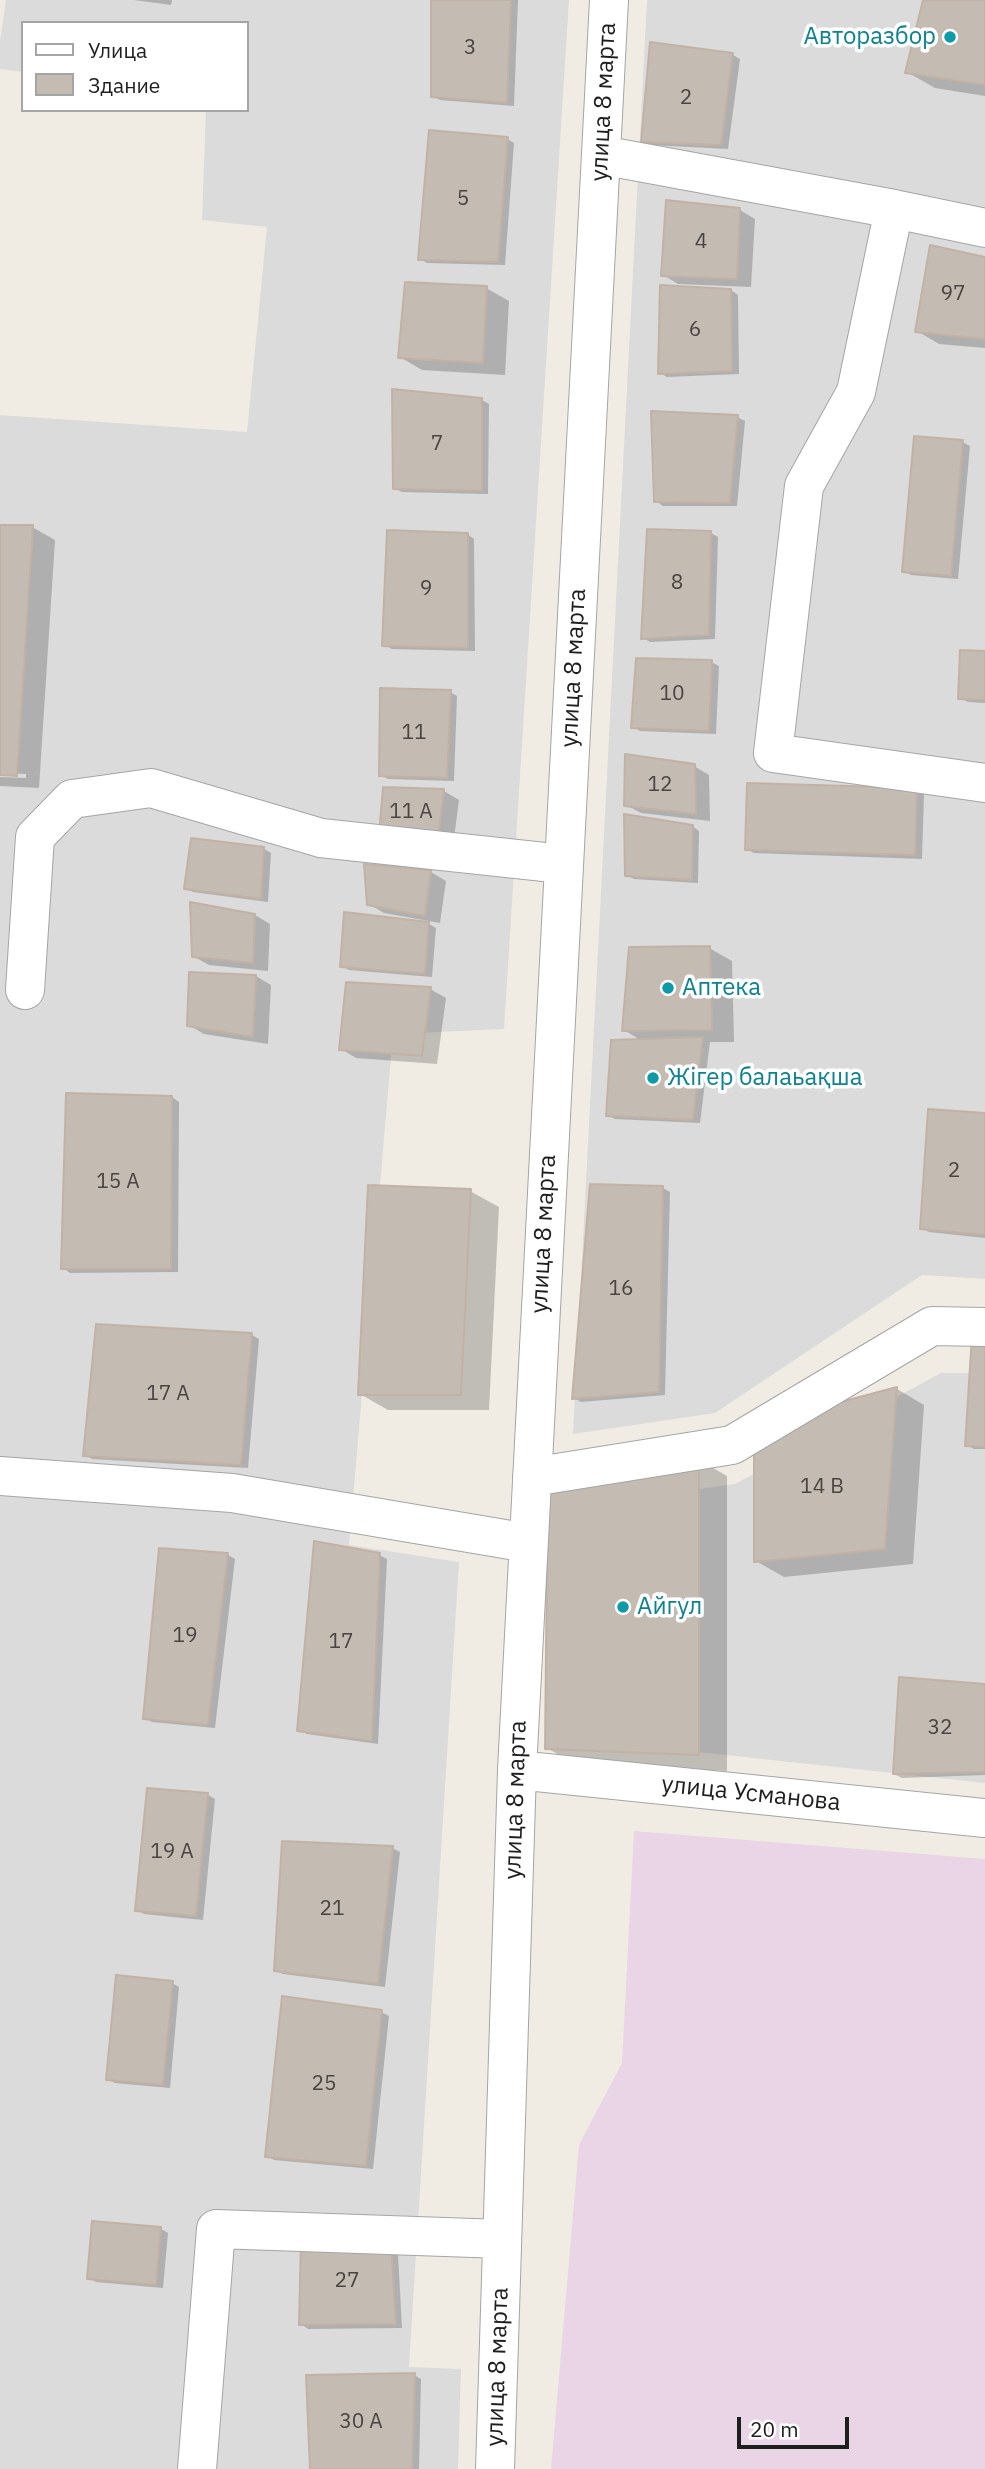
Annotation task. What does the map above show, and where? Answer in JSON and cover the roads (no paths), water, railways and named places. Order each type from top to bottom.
[{"type":"street","name":"улица 8 марта","points":[[495,2469],[517,1770],[610,0]]},
{"type":"street","points":[[601,155],[985,228]]},
{"type":"street","points":[[894,209],[856,392],[804,486],[773,753],[985,783]]},
{"type":"street","points":[[25,990],[35,836],[72,799],[151,788],[321,838],[564,864]]},
{"type":"street","points":[[532,1477],[732,1445],[932,1326],[985,1326]]},
{"type":"street","points":[[0,1476],[232,1493],[528,1543]]},
{"type":"street","name":"улица Усманова","points":[[517,1770],[985,1818]]},
{"type":"street","points":[[197,2469],[215,2229],[502,2239]]},
{"type":"place","name":"Авторазбор","points":[[950,37]]},
{"type":"place","name":"Аптека","points":[[668,988]]},
{"type":"place","name":"Жігер балаьақша","points":[[653,1078]]},
{"type":"place","name":"Айгул","points":[[623,1607]]}]
